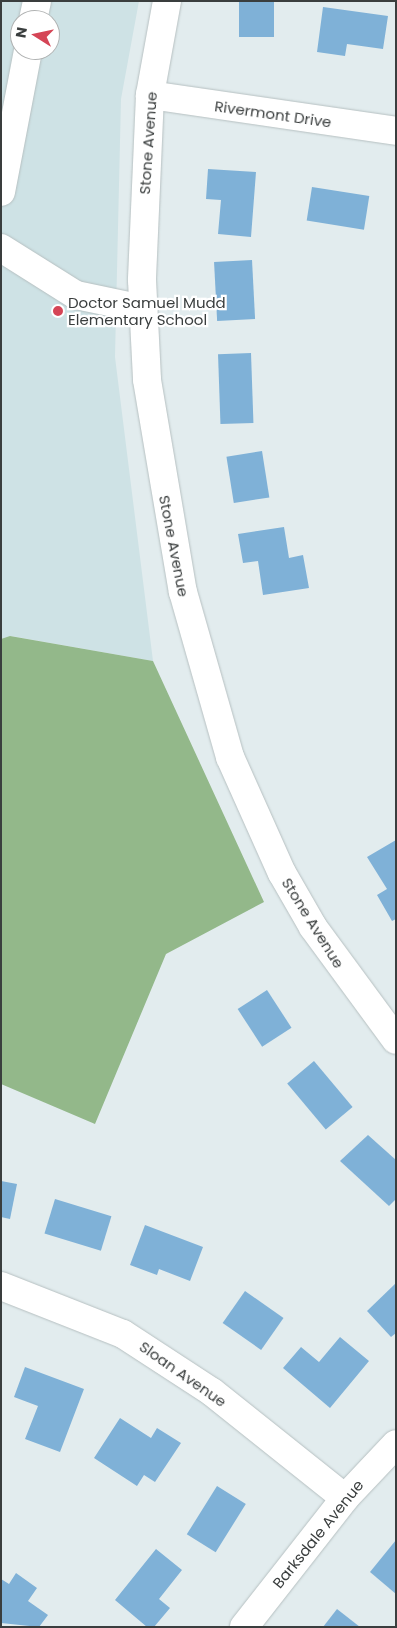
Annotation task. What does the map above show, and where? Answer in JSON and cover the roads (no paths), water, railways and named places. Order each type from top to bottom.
[{"type":"street","name":"Stone Avenue","points":[[167,1],[150,95],[143,199],[143,309],[147,380],[181,583],[206,686],[230,757],[282,874],[313,927],[396,1040]]},
{"type":"street","points":[[1,192],[26,60]]},
{"type":"street","name":"Rivermont Drive","points":[[150,95],[396,130]]},
{"type":"street","points":[[1,248],[76,295],[143,309]]},
{"type":"street","name":"Sloan Avenue","points":[[1,1286],[123,1334],[212,1392],[345,1498]]},
{"type":"street","name":"Barksdale Avenue","points":[[244,1627],[345,1498],[396,1444]]},
{"type":"place","name":"Doctor Samuel Mudd Elementary School","points":[[58,311]]}]
